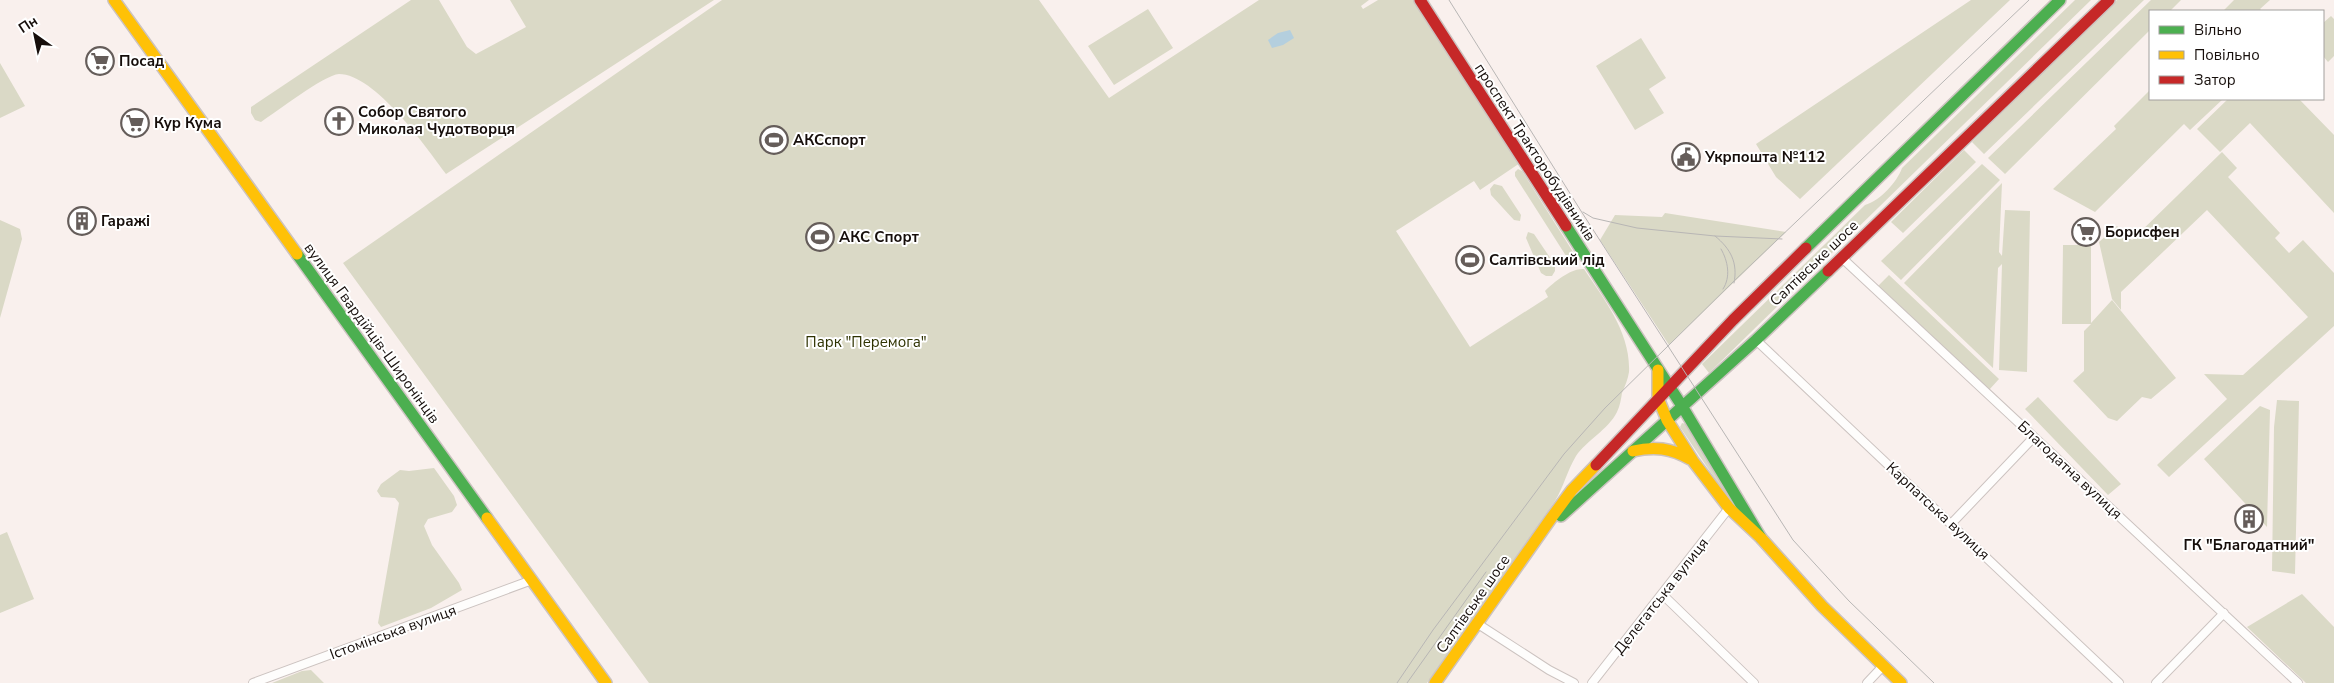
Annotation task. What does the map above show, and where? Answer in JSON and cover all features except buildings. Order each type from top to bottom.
[{"type":"main road","name":"вулиця Гвардійців-Широнінців","points":[[114,0],[606,683]]},
{"type":"main road","name":"проспект Тракторобудівників","points":[[1420,0],[1682,406],[1746,510],[1761,538]]},
{"type":"main road","name":"Салтівське шосе","points":[[1435,683],[1572,490],[1740,313],[2060,0]]},
{"type":"main road","name":"Салтівське шосе","points":[[1534,542],[1756,340],[2109,0]]},
{"type":"main road","name":"проспект Тракторобудівників","points":[[1658,370],[1658,398],[1667,420],[1693,461],[1729,508],[1761,538],[1822,606],[1901,683]]},
{"type":"main road","points":[[1633,450],[1648,447],[1664,447],[1680,452],[1693,461]]},
{"type":"street","name":"Благодатна вулиця","points":[[1842,258],[2298,683]]},
{"type":"street","name":"Карпатська вулиця","points":[[1756,340],[2119,683]]},
{"type":"street","points":[[1951,524],[2034,437]]},
{"type":"street","name":"Делегатська вулиця","points":[[1592,683],[1663,595],[1729,508]]},
{"type":"street","name":"Істомінська вулиця","points":[[253,683],[532,580]]},
{"type":"street","points":[[1663,595],[1754,683]]},
{"type":"street","points":[[2156,683],[2224,613]]},
{"type":"street","points":[[1478,624],[1549,670],[1574,683]]},
{"type":"street","points":[[1867,683],[1883,666]]},
{"type":"green space","points":[[411,0],[439,0],[467,47],[476,54],[526,27],[510,0],[714,0],[446,174],[413,130],[398,114],[368,86],[353,77],[339,74],[332,76],[312,87],[261,122],[255,120],[251,113],[251,107]]},
{"type":"green space","name":"Парк \"Перемога\"","points":[[722,0],[1039,0],[1109,98],[1259,0],[1369,0],[1361,6],[1363,9],[1378,0],[1415,0],[1520,163],[1480,190],[1474,181],[1396,231],[1470,347],[1548,297],[1545,291],[1563,276],[1579,269],[1584,269],[1615,317],[1626,344],[1629,372],[1617,412],[1608,424],[1576,456],[1555,501],[1427,683],[649,683],[343,263]]},
{"type":"green space","points":[[1971,0],[2010,0],[1800,199],[1776,177],[1756,144]]},
{"type":"green space","points":[[2075,0],[2091,0],[1709,373],[1702,364],[1865,205],[1876,200],[1887,190],[1902,168]]},
{"type":"green space","points":[[2117,0],[2144,0],[1984,154],[1972,142]]},
{"type":"green space","points":[[2151,0],[2181,0],[2171,10],[2149,10],[2149,31],[2005,174],[1988,158]]},
{"type":"green space","points":[[2234,0],[2270,0],[2261,10],[2224,10]]},
{"type":"green space","points":[[1148,9],[1173,48],[1114,85],[1088,46]]},
{"type":"green space","points":[[2331,16],[2334,19],[2334,56],[2328,62],[2324,57],[2324,22]]},
{"type":"green space","points":[[1641,38],[1666,78],[1649,89],[1664,113],[1635,130],[1596,66]]},
{"type":"green space","points":[[0,63],[25,106],[0,118]]},
{"type":"green space","points":[[2149,91],[2149,100],[2222,100],[2190,130],[2184,124],[2095,212],[2053,189],[2116,129],[2114,126]]},
{"type":"green space","points":[[2227,100],[2300,100],[2334,135],[2334,213],[2250,123],[2220,152],[2197,129]]},
{"type":"green space","points":[[1964,150],[1976,162],[1903,233],[1891,222]]},
{"type":"green space","points":[[2222,152],[2237,168],[2228,177],[2280,233],[2275,238],[2289,253],[2303,240],[2334,273],[2334,326],[2169,477],[2157,465],[2227,399],[2204,374],[2243,375],[2308,317],[2207,210],[2121,292],[2121,310],[2112,299],[2099,242],[2117,226],[2132,240]]},
{"type":"green space","points":[[1982,164],[2000,180],[1901,280],[1881,261]]},
{"type":"green space","points":[[1518,169],[1522,171],[1575,255],[1574,261],[1568,259],[1515,176],[1515,172]]},
{"type":"green space","points":[[2002,183],[1999,252],[2002,256],[2005,210],[2030,211],[2027,372],[1999,370],[2002,264],[1998,268],[1993,368],[1904,283]]},
{"type":"green space","points":[[1494,184],[1502,186],[1521,215],[1520,221],[1514,220],[1491,195],[1490,189]]},
{"type":"green space","points":[[1665,213],[1786,232],[1669,345],[1600,240],[1615,215],[1662,217]]},
{"type":"green space","points":[[0,220],[20,229],[22,239],[0,318]]},
{"type":"green space","points":[[1528,232],[1534,234],[1555,265],[1555,271],[1552,276],[1546,276],[1541,273],[1526,238]]},
{"type":"green space","points":[[2063,245],[2091,245],[2091,323],[2112,300],[2176,378],[2151,399],[2142,397],[2117,421],[2108,418],[2073,381],[2084,371],[2084,331],[2091,324],[2062,324]]},
{"type":"green space","points":[[1889,275],[1999,379],[1989,390],[1877,287]]},
{"type":"green space","points":[[2038,397],[2121,484],[2108,495],[2025,409]]},
{"type":"green space","points":[[2277,400],[2299,401],[2295,574],[2272,571],[2274,427]]},
{"type":"green space","points":[[2260,406],[2270,410],[2267,527],[2204,459]]},
{"type":"green space","points":[[1682,423],[1686,424],[1730,493],[1726,495],[1680,427]]},
{"type":"green space","points":[[434,468],[454,496],[457,505],[452,512],[428,519],[424,526],[432,545],[462,590],[431,608],[381,627],[378,623],[399,503],[395,498],[381,497],[377,491],[381,484],[400,470],[409,471]]},
{"type":"green space","points":[[7,532],[34,599],[0,613],[0,535]]},
{"type":"green space","points":[[2302,594],[2334,627],[2334,683],[2306,683],[2247,627]]},
{"type":"green space","points":[[311,670],[324,683],[272,683],[302,671]]},
{"type":"water","points":[[1290,30],[1294,38],[1283,45],[1272,48],[1268,40],[1278,33]]},
{"type":"tram line","points":[[1449,0],[1581,211],[1793,540],[1849,601],[1934,683]]},
{"type":"tram line","points":[[1397,683],[1433,630],[1564,454],[1605,408],[1734,281],[2029,0]]},
{"type":"tram line","points":[[1583,212],[1593,218],[1637,228],[1715,236],[1782,239]]},
{"type":"tram line","points":[[1715,236],[1732,257],[1735,269],[1734,283]]},
{"type":"tram line","points":[[1721,249],[1728,269],[1723,289]]},
{"type":"tram line","points":[[1407,683],[1486,572]]},
{"type":"traffic: fast","points":[[1806,248],[2060,0]]},
{"type":"traffic: fast","points":[[1566,226],[1682,406],[1761,538]]},
{"type":"traffic: fast","points":[[297,254],[487,518]]},
{"type":"traffic: fast","points":[[1561,516],[1756,340],[1828,271]]},
{"type":"traffic: slow","points":[[114,0],[297,254]]},
{"type":"traffic: slow","points":[[1658,370],[1658,398],[1667,420],[1693,461],[1729,508],[1761,538],[1822,606],[1901,683]]},
{"type":"traffic: slow","points":[[1633,451],[1662,449],[1676,452],[1690,459]]},
{"type":"traffic: slow","points":[[1435,683],[1552,517],[1572,490],[1596,465]]},
{"type":"traffic: slow","points":[[487,518],[606,683]]},
{"type":"traffic: jam","points":[[1420,0],[1566,226]]},
{"type":"traffic: jam","points":[[1828,271],[2109,0]]},
{"type":"traffic: jam","points":[[1596,465],[1733,320],[1806,248]]},
{"type":"place","name":"Посад","points":[[100,61]]},
{"type":"place","name":"Собор Святого Миколая Чудотворця","points":[[339,121]]},
{"type":"place","name":"Кур Кума","points":[[135,123]]},
{"type":"place","name":"АКСспорт","points":[[774,140]]},
{"type":"place","name":"Укрпошта №112","points":[[1686,157]]},
{"type":"place","name":"Гаражі","points":[[82,221]]},
{"type":"place","name":"Борисфен","points":[[2086,232]]},
{"type":"place","name":"АКС Спорт","points":[[820,237]]},
{"type":"place","name":"Салтівський лід","points":[[1470,260]]},
{"type":"place","name":"ГК \"Благодатний\"","points":[[2249,519]]}]
